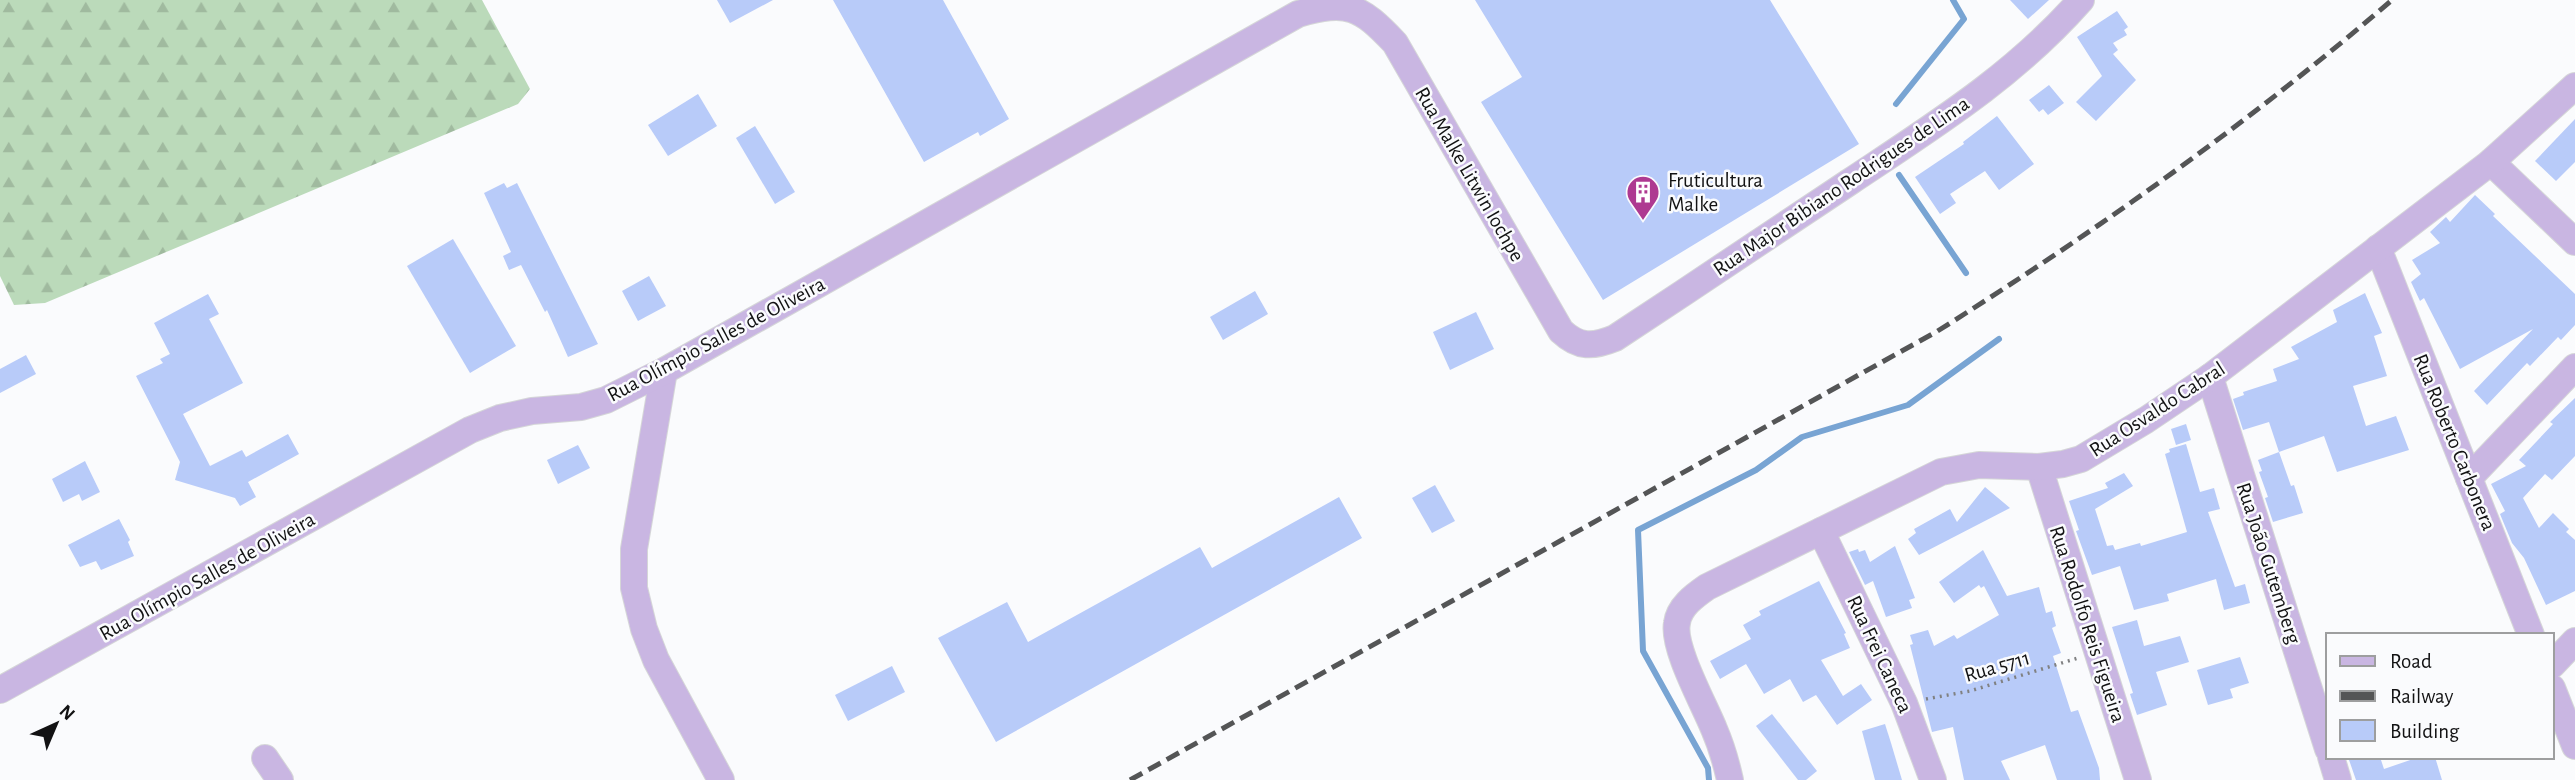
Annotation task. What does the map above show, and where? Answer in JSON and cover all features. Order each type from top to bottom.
[{"type":"street","name":"Rua Major Bibiano Rodrigues de Lima","points":[[1584,346],[1599,345],[1615,338],[2003,77],[2050,34],[2081,0]]},
{"type":"street","name":"Rua Olímpio Salles de Oliveira","points":[[0,690],[470,430],[500,418],[532,411],[581,407],[606,400],[664,371],[1298,14],[1327,4],[1349,7]]},
{"type":"street","name":"Rua Malke Litwin Iochpe","points":[[1349,7],[1372,18],[1395,43],[1561,331],[1572,341],[1584,346]]},
{"type":"street","name":"Rua Osvaldo Cabral","points":[[1730,780],[1715,732],[1677,643],[1676,624],[1681,610],[1707,587],[1941,472],[1987,464],[2039,467],[2081,459],[2210,377],[2491,162],[2575,86]]},
{"type":"street","points":[[2491,162],[2575,242]]},
{"type":"street","name":"Rua Roberto Carbonera","points":[[2378,248],[2530,633]]},
{"type":"street","points":[[2469,478],[2575,367]]},
{"type":"street","points":[[664,371],[634,549],[634,588],[644,628],[656,660],[721,780]]},
{"type":"street","name":"Rua João Gutemberg","points":[[2210,377],[2326,743]]},
{"type":"street","name":"Rua Rodolfo Reis Figueira","points":[[2039,467],[2138,780]]},
{"type":"street","name":"Rua Frei Caneca","points":[[1821,531],[1904,703],[1933,780]]},
{"type":"street","points":[[2554,663],[2575,641]]},
{"type":"street","points":[[2554,693],[2575,746]]},
{"type":"street","points":[[265,758],[280,780]]},
{"type":"street","points":[[2332,759],[2338,780]]},
{"type":"path","name":"Rua 5711","points":[[1904,703],[1970,691],[2097,652]]},
{"type":"green space","points":[[0,0],[482,0],[530,89],[518,104],[45,303],[14,305],[0,276]]},
{"type":"building","points":[[717,0],[773,0],[730,23]]},
{"type":"building","points":[[833,0],[943,0],[1009,119],[980,136],[978,132],[924,162]]},
{"type":"building","name":"Fruticultura Malke","points":[[1475,0],[1770,0],[1859,144],[1603,300],[1481,102],[1522,77]]},
{"type":"building","points":[[2010,0],[2049,0],[2028,19]]},
{"type":"building","points":[[2117,11],[2128,27],[2124,30],[2127,35],[2113,43],[2118,50],[2113,54],[2136,80],[2096,121],[2076,102],[2102,76],[2077,37]]},
{"type":"building","points":[[2049,85],[2064,103],[2048,115],[2043,109],[2039,112],[2029,100]]},
{"type":"building","points":[[698,94],[717,126],[668,156],[648,125]]},
{"type":"building","points":[[1997,116],[2034,164],[1999,190],[1985,171],[1950,194],[1956,203],[1940,214],[1915,177],[1964,144],[1963,142]]},
{"type":"building","points":[[2575,119],[2575,162],[2556,181],[2535,161]]},
{"type":"building","points":[[755,126],[795,192],[775,204],[736,138]]},
{"type":"building","points":[[504,183],[507,188],[517,183],[598,344],[568,357],[547,310],[545,312],[521,265],[509,270],[503,256],[511,252],[484,193]]},
{"type":"building","points":[[2475,195],[2495,214],[2493,216],[2575,294],[2575,325],[2561,340],[2558,337],[2530,366],[2527,363],[2487,405],[2474,391],[2533,329],[2460,369],[2424,298],[2420,301],[2411,282],[2421,274],[2412,260],[2440,243],[2430,232],[2446,217],[2450,222]]},
{"type":"building","points":[[453,239],[516,346],[470,373],[407,266]]},
{"type":"building","points":[[649,276],[666,306],[638,321],[622,291]]},
{"type":"building","points":[[1255,291],[1268,314],[1223,340],[1210,317]]},
{"type":"building","points":[[2365,293],[2382,333],[2374,336],[2387,376],[2353,386],[2366,426],[2396,416],[2409,450],[2337,472],[2324,436],[2279,452],[2269,422],[2243,430],[2233,399],[2244,395],[2243,392],[2277,381],[2273,369],[2299,359],[2291,347],[2337,322],[2333,310]]},
{"type":"building","points":[[208,294],[219,314],[209,319],[243,383],[183,414],[210,466],[242,450],[246,457],[288,434],[299,454],[248,482],[256,497],[240,506],[235,498],[175,480],[180,462],[136,376],[163,363],[160,359],[170,354],[154,323]]},
{"type":"building","points":[[1476,312],[1494,349],[1450,370],[1433,332]]},
{"type":"building","points":[[26,355],[36,374],[0,393],[0,369]]},
{"type":"building","points":[[2575,398],[2575,456],[2552,480],[2545,474],[2523,498],[2539,528],[2553,513],[2569,529],[2566,532],[2575,540],[2575,591],[2546,605],[2524,558],[2512,543],[2500,514],[2505,511],[2491,484],[2526,466],[2519,460],[2553,424],[2550,422]]},
{"type":"building","points":[[2186,424],[2191,440],[2176,445],[2171,429]]},
{"type":"building","points":[[2186,444],[2200,492],[2214,488],[2220,509],[2208,512],[2235,587],[2245,584],[2250,603],[2224,610],[2216,579],[2167,594],[2169,601],[2134,610],[2120,566],[2092,575],[2076,531],[2079,530],[2069,501],[2108,488],[2105,483],[2124,473],[2133,486],[2095,509],[2107,546],[2113,545],[2115,550],[2140,543],[2141,546],[2187,532],[2165,454],[2170,452],[2169,449]]},
{"type":"building","points":[[578,445],[590,468],[558,484],[547,460]]},
{"type":"building","points":[[2279,452],[2303,513],[2273,522],[2265,498],[2268,497],[2259,472],[2262,471],[2258,460]]},
{"type":"building","points":[[85,461],[100,492],[82,501],[79,494],[63,502],[52,479]]},
{"type":"building","points":[[1435,485],[1455,521],[1432,533],[1412,498]]},
{"type":"building","points":[[1985,487],[2010,508],[1919,555],[1908,539],[1916,533],[1914,529],[1950,509],[1957,522]]},
{"type":"building","points":[[1339,497],[1362,538],[996,742],[938,638],[1007,602],[1028,642],[1200,547],[1212,568]]},
{"type":"building","points":[[119,519],[130,540],[128,542],[134,556],[101,570],[96,561],[80,567],[68,545]]},
{"type":"building","points":[[1895,546],[1915,598],[1909,600],[1912,608],[1886,617],[1873,581],[1865,585],[1849,552],[1865,550],[1870,562]]},
{"type":"building","points":[[1983,550],[2007,596],[2039,587],[2046,613],[2052,611],[2056,626],[2052,628],[2061,653],[2053,656],[2071,712],[2078,710],[2099,768],[2100,780],[2057,780],[2045,745],[2001,761],[2010,780],[1964,780],[1953,727],[1932,732],[1910,645],[1913,644],[1910,635],[1928,630],[1934,646],[1954,635],[1957,639],[1999,615],[1984,586],[1981,588],[1979,585],[1954,603],[1939,582]]},
{"type":"building","points":[[1819,581],[1846,633],[1844,634],[1850,648],[1821,660],[1843,696],[1861,684],[1872,700],[1837,725],[1816,695],[1803,702],[1790,679],[1764,694],[1746,664],[1720,679],[1710,661],[1751,639],[1743,625],[1761,615],[1759,611]]},
{"type":"building","points":[[2137,620],[2144,646],[2180,636],[2189,662],[2156,672],[2167,705],[2137,715],[2130,694],[2133,693],[2112,627]]},
{"type":"building","points":[[2240,657],[2249,683],[2230,689],[2233,698],[2208,705],[2197,670]]},
{"type":"building","points":[[892,666],[905,692],[848,721],[835,695]]},
{"type":"building","points":[[1772,714],[1817,771],[1806,780],[1798,780],[1756,726]]},
{"type":"building","points":[[1885,724],[1902,780],[1875,780],[1862,731]]},
{"type":"building","points":[[2349,759],[2381,759],[2384,769],[2413,759],[2436,759],[2442,780],[2356,780]]},
{"type":"waterway","points":[[1896,104],[1964,19],[1953,0]]},
{"type":"waterway","points":[[1899,175],[1966,273]]},
{"type":"waterway","points":[[1709,780],[1708,768],[1643,651],[1638,530],[1756,470],[1802,437],[1908,405],[1999,339]]},
{"type":"railway","points":[[1130,780],[1936,332],[2170,175],[2283,90],[2392,0]]},
{"type":"place","name":"Fruticultura Malke","points":[[1643,222]]}]
